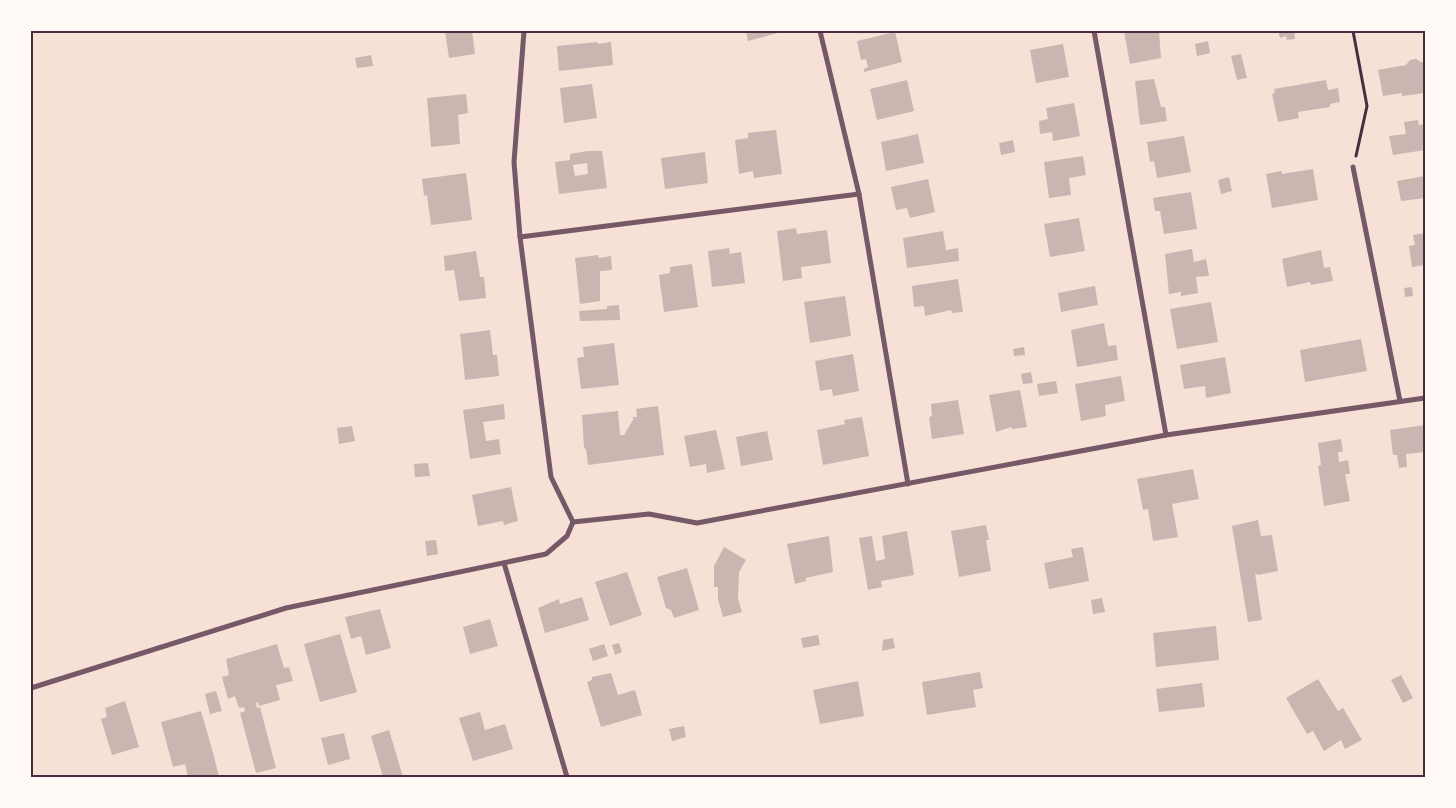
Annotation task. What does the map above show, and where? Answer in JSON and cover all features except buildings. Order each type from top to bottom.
[{"type":"street","points":[[524,31],[514,162],[520,237],[551,477],[573,522]]},
{"type":"street","points":[[820,31],[858,194],[908,484]]},
{"type":"street","points":[[1094,31],[1166,435]]},
{"type":"street","points":[[1354,167],[1400,401]]},
{"type":"street","points":[[520,237],[858,194]]},
{"type":"street","points":[[573,522],[649,514],[697,523],[1166,435],[1425,398]]},
{"type":"street","points":[[31,688],[286,608],[546,554],[566,536],[573,522]]},
{"type":"street","points":[[504,563],[567,777]]},
{"type":"path","points":[[1354,31],[1367,106],[1354,167]]}]
